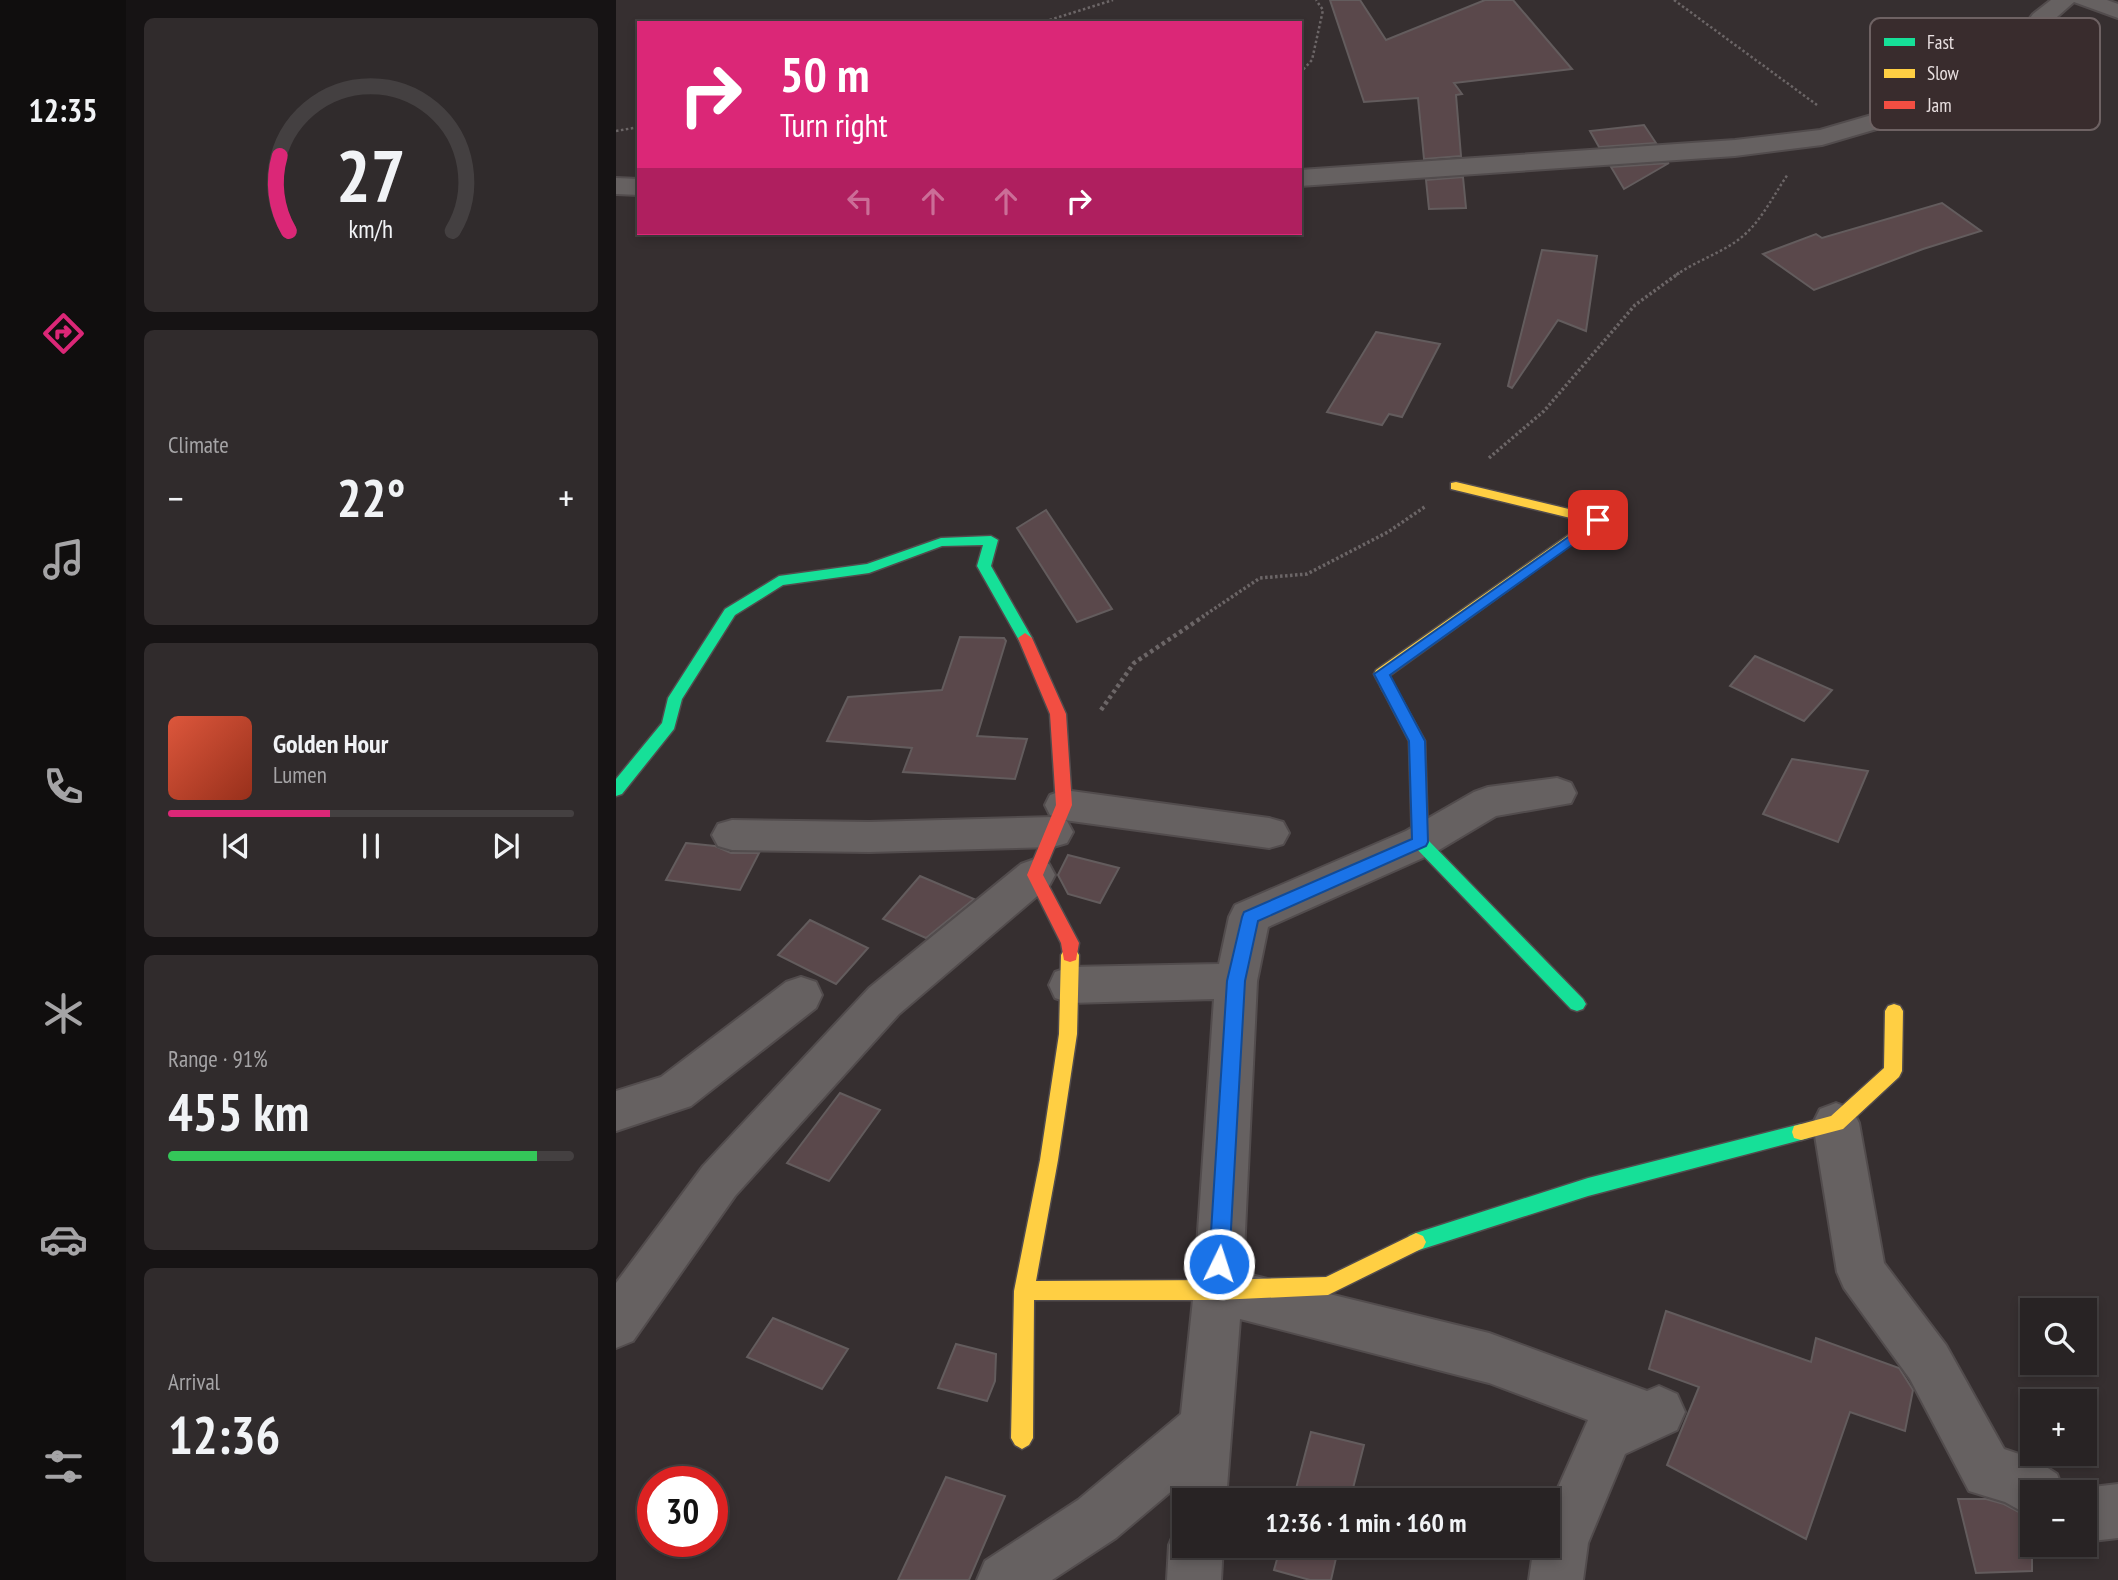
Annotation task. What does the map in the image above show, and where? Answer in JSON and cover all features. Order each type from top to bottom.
[{"type":"street","points":[[2042,18],[2065,0]]},
{"type":"street","points":[[2084,0],[2118,11]]},
{"type":"street","points":[[1302,178],[1735,148],[1822,137],[1870,123]]},
{"type":"street","points":[[616,186],[637,187]]},
{"type":"street","points":[[1456,486],[1598,520],[1381,674],[1417,741],[1420,842],[1577,1004]]},
{"type":"street","points":[[616,790],[669,724],[676,698],[730,612],[779,581],[869,568],[941,542],[991,540],[984,566],[1019,624],[1058,714],[1059,818],[1035,875],[884,1001],[719,1181],[616,1324]]},
{"type":"street","points":[[1200,1488],[1217,1290],[1236,981],[1250,917],[1420,842],[1488,802],[1557,793]]},
{"type":"street","points":[[732,835],[869,837],[1059,818],[1269,833]]},
{"type":"street","points":[[1023,1438],[1024,1291],[1049,1160],[1066,1046],[1070,943],[1035,875]]},
{"type":"street","points":[[1069,985],[1236,981]]},
{"type":"street","points":[[616,1133],[675,1092],[801,995]]},
{"type":"street","points":[[1024,1291],[1217,1290],[1328,1286],[1411,1243],[1588,1187],[1836,1123],[1893,1071],[1894,1012]]},
{"type":"street","points":[[616,1111],[675,1092]]},
{"type":"street","points":[[1836,1123],[1861,1272],[1928,1362],[1988,1472],[2020,1481]]},
{"type":"street","points":[[1217,1290],[1489,1358],[1656,1414],[1607,1436],[1560,1542],[1556,1580]]},
{"type":"street","points":[[1004,1580],[1097,1519],[1205,1428]]},
{"type":"street","points":[[2097,1513],[2118,1511]]},
{"type":"street","points":[[1194,1580],[1195,1558]]},
{"type":"path","points":[[1046,21],[1113,0]]},
{"type":"path","points":[[1302,71],[1312,60],[1323,10],[1316,0]]},
{"type":"path","points":[[1674,0],[1849,129]]},
{"type":"path","points":[[616,131],[637,127]]},
{"type":"building","points":[[1330,0],[1360,0],[1386,40],[1485,0],[1513,0],[1572,69],[1454,83],[1462,94],[1456,95],[1461,156],[1424,159],[1418,98],[1364,102]]},
{"type":"building","points":[[1644,125],[1656,143],[1599,147],[1590,131]]},
{"type":"building","points":[[1669,163],[1624,189],[1611,167]]},
{"type":"building","points":[[1463,177],[1466,208],[1429,209],[1426,180]]},
{"type":"building","points":[[1942,203],[1981,231],[1923,249],[1814,290],[1763,254],[1816,234],[1822,238]]},
{"type":"building","points":[[1542,250],[1597,256],[1586,331],[1558,320],[1512,388],[1508,386]]},
{"type":"building","points":[[1376,332],[1440,344],[1402,417],[1389,414],[1382,425],[1327,412]]},
{"type":"building","points":[[1046,510],[1112,609],[1077,622],[1017,528]]},
{"type":"building","points":[[960,637],[1004,638],[1006,641],[977,736],[1027,739],[1015,779],[903,772],[912,748],[827,741],[848,697],[942,690]]},
{"type":"building","points":[[1755,656],[1832,690],[1804,721],[1730,686]]},
{"type":"building","points":[[1792,759],[1868,771],[1838,842],[1763,814]]},
{"type":"building","points":[[686,843],[715,846],[731,853],[759,853],[740,890],[666,880]]},
{"type":"building","points":[[1068,855],[1119,868],[1100,903],[1068,894],[1058,875]]},
{"type":"building","points":[[920,876],[974,899],[926,938],[883,919]]},
{"type":"building","points":[[810,920],[868,948],[836,984],[778,955]]},
{"type":"building","points":[[840,1093],[880,1110],[829,1181],[787,1163]]},
{"type":"building","points":[[1666,1311],[1811,1362],[1816,1338],[1899,1368],[1913,1390],[1905,1431],[1850,1412],[1806,1539],[1667,1465],[1699,1387],[1649,1369]]},
{"type":"building","points":[[773,1318],[848,1349],[822,1389],[747,1357]]},
{"type":"building","points":[[956,1344],[996,1354],[995,1381],[987,1401],[938,1388]]},
{"type":"building","points":[[1311,1432],[1364,1445],[1353,1488],[1296,1488]]},
{"type":"building","points":[[946,1477],[1005,1496],[969,1580],[898,1580]]},
{"type":"building","points":[[1958,1499],[1986,1499],[2020,1513],[2020,1557],[2032,1557],[2032,1571],[1976,1573]]},
{"type":"building","points":[[1277,1558],[1336,1558],[1331,1580],[1310,1580],[1274,1570]]},
{"type":"traffic: fast","points":[[616,790],[669,725],[675,698],[730,612],[779,581],[869,568],[941,542],[991,540],[984,566],[1025,638]]},
{"type":"traffic: fast","points":[[1388,687],[1417,741],[1420,842],[1577,1004]]},
{"type":"traffic: fast","points":[[1416,1242],[1588,1187],[1801,1132]]},
{"type":"traffic: slow","points":[[1388,687],[1381,674],[1598,520],[1456,486]]},
{"type":"traffic: slow","points":[[1022,1438],[1024,1291],[1049,1160],[1068,1034],[1070,955]]},
{"type":"traffic: slow","points":[[1801,1132],[1836,1123],[1893,1071],[1894,1011]]},
{"type":"traffic: slow","points":[[1024,1291],[1218,1290],[1328,1286],[1416,1242]]},
{"type":"traffic: jam","points":[[1025,638],[1058,714],[1064,805],[1035,875],[1070,943],[1070,955]]},
{"type":"route","points":[[1219,1264],[1236,981],[1250,917],[1420,842],[1417,741],[1381,674],[1598,520]]}]
